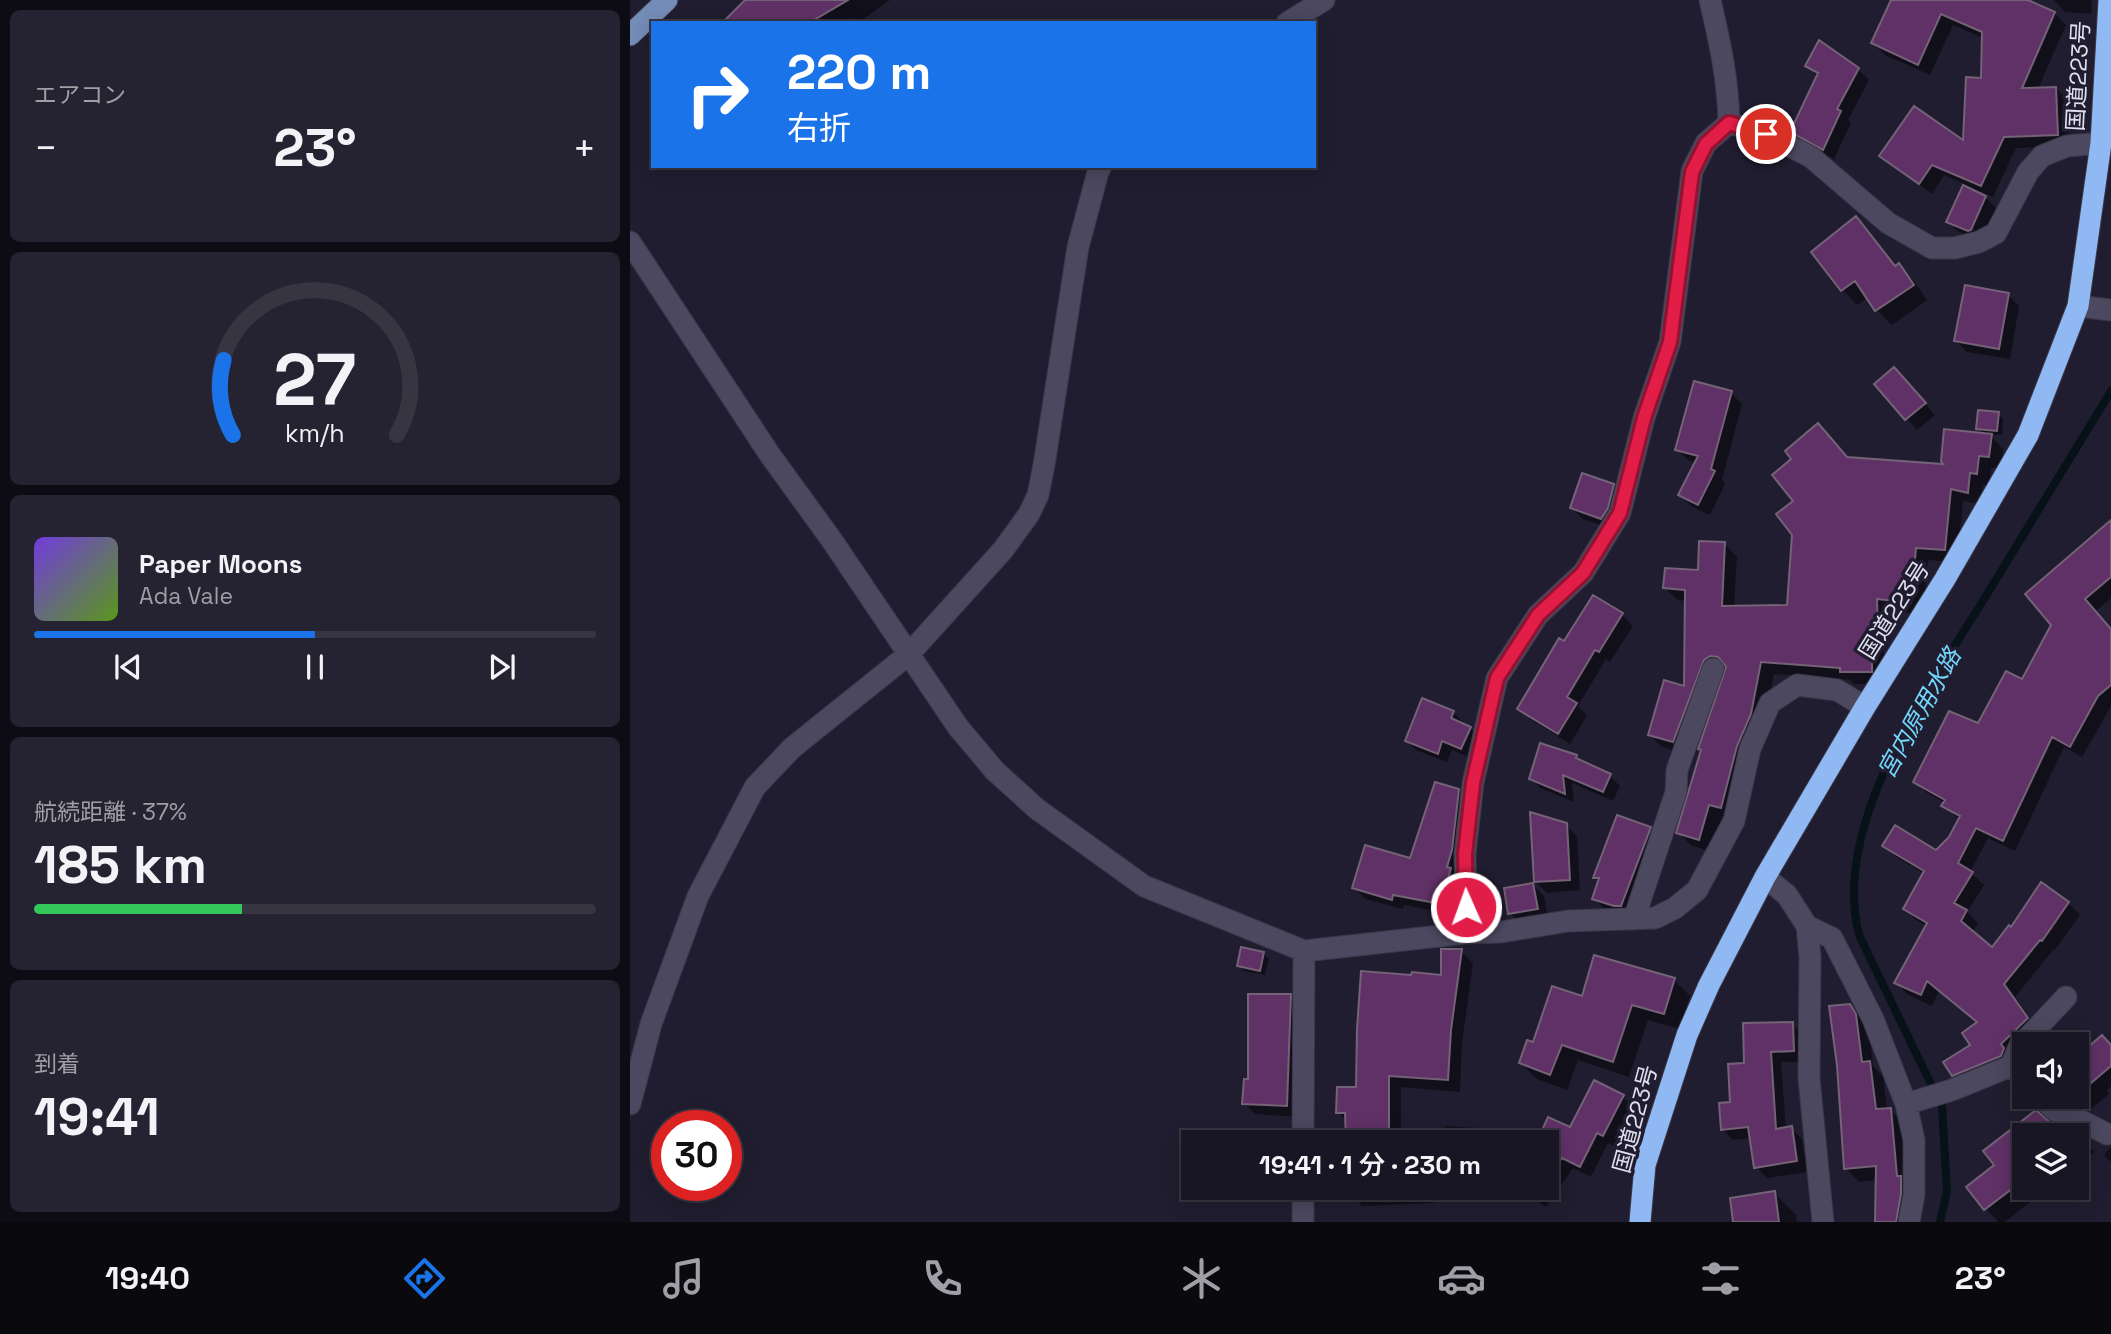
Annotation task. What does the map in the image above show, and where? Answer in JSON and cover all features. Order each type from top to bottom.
[{"type":"highway","name":"国道223号","points":[[1640,1222],[1645,1165],[1686,1035],[1709,985],[1765,877],[1865,707],[1945,579],[2028,435],[2078,306],[2101,142],[2109,0]]},
{"type":"main road","points":[[630,35],[667,0]]},
{"type":"street","points":[[1290,21],[1325,0]]},
{"type":"street","points":[[1467,933],[1465,854],[1473,783],[1497,678],[1538,615],[1583,573],[1620,513],[1644,418],[1670,342],[1692,172],[1706,144],[1729,123],[1728,85],[1710,0]]},
{"type":"street","points":[[1729,123],[1766,134],[1811,157],[1888,223],[1932,248],[1955,248],[1979,242],[1996,233],[2028,172],[2042,156],[2067,146],[2101,142]]},
{"type":"street","points":[[630,1104],[651,1024],[698,896],[748,799],[766,773],[792,748],[909,654],[1003,550],[1029,514],[1038,495],[1078,247],[1100,168]]},
{"type":"street","points":[[630,242],[770,455],[831,539],[958,727],[995,771],[1066,831],[1144,886],[1304,951],[1467,933],[1501,932],[1568,921],[1655,918],[1675,908],[1697,890],[1734,821],[1750,750],[1770,703],[1797,685],[1837,690],[1865,707]]},
{"type":"street","points":[[2078,306],[2111,310]]},
{"type":"street","points":[[1634,919],[1676,792],[1676,770],[1713,669]]},
{"type":"street","points":[[1765,877],[1787,895],[1807,926],[1810,957],[1809,1078],[1823,1222]]},
{"type":"street","points":[[1807,926],[1832,938],[1838,948],[1912,1103],[1914,1195],[1909,1222]]},
{"type":"street","points":[[1303,1130],[1304,951]]},
{"type":"street","points":[[2033,1032],[2066,997]]},
{"type":"street","points":[[1912,1103],[2012,1075]]},
{"type":"street","points":[[2053,1109],[2107,1134]]},
{"type":"street","points":[[1303,1200],[1303,1222]]},
{"type":"building","points":[[745,0],[848,0],[812,21],[724,21]]},
{"type":"building","points":[[1891,0],[2028,0],[2055,12],[2022,88],[2056,87],[2058,135],[2004,137],[1981,186],[1932,165],[1919,184],[1879,156],[1914,106],[1963,140],[1966,77],[1981,78],[1982,32],[1941,14],[1918,65],[1871,43]]},
{"type":"building","points":[[1819,40],[1859,68],[1837,109],[1841,111],[1823,150],[1790,132],[1818,73],[1805,66]]},
{"type":"building","points":[[1963,185],[1986,196],[1971,230],[1968,231],[1946,222]]},
{"type":"building","points":[[1856,216],[1895,266],[1899,263],[1914,285],[1875,311],[1855,281],[1841,291],[1811,252]]},
{"type":"building","points":[[1965,285],[2009,293],[1999,349],[1954,341]]},
{"type":"building","points":[[1894,367],[1926,403],[1905,420],[1874,384]]},
{"type":"building","points":[[1694,381],[1732,391],[1711,469],[1715,471],[1698,505],[1678,495],[1698,456],[1675,450]]},
{"type":"building","points":[[1978,410],[1999,412],[1997,431],[1976,429]]},
{"type":"building","points":[[1818,423],[1847,457],[1943,464],[1944,429],[1992,434],[1989,457],[1979,456],[1977,474],[1970,473],[1968,493],[1951,489],[1945,550],[1916,548],[1911,603],[1877,599],[1878,630],[1872,630],[1872,672],[1840,672],[1840,668],[1761,662],[1751,714],[1737,746],[1721,808],[1709,805],[1699,840],[1676,833],[1701,750],[1698,749],[1726,667],[1718,657],[1710,656],[1704,660],[1673,742],[1648,735],[1664,680],[1684,686],[1685,590],[1663,588],[1665,568],[1698,570],[1699,541],[1725,542],[1722,606],[1787,605],[1792,535],[1776,514],[1793,501],[1772,475],[1791,459],[1785,451]]},
{"type":"building","points":[[1582,473],[1614,484],[1608,508],[1601,519],[1570,508]]},
{"type":"building","points":[[2111,520],[2111,577],[2085,599],[2111,629],[2111,685],[2098,696],[2070,747],[2052,737],[2003,841],[1976,828],[1958,863],[1973,872],[1954,903],[1967,910],[1961,921],[1992,947],[2009,925],[2011,927],[2041,882],[2069,902],[2042,941],[2040,940],[2004,984],[2028,1018],[2001,1044],[2004,1048],[2001,1056],[1952,1076],[1943,1062],[1970,1045],[1962,1033],[1977,1022],[1927,981],[1921,995],[1894,983],[1927,923],[1903,909],[1924,871],[1882,846],[1895,825],[1936,850],[1949,837],[1960,816],[1941,806],[1945,800],[1913,782],[1949,711],[1978,723],[2006,671],[2022,679],[2051,625],[2025,594]]},
{"type":"building","points":[[1593,595],[1623,613],[1599,652],[1595,650],[1567,697],[1577,703],[1558,734],[1517,709],[1559,638],[1564,641]]},
{"type":"building","points":[[1422,698],[1454,711],[1451,718],[1471,727],[1461,749],[1442,741],[1438,754],[1405,741]]},
{"type":"building","points":[[1540,743],[1577,755],[1576,758],[1611,774],[1603,792],[1563,775],[1565,794],[1529,779]]},
{"type":"building","points":[[1435,782],[1459,789],[1452,850],[1447,867],[1451,868],[1441,904],[1393,895],[1392,900],[1352,888],[1365,845],[1410,858]]},
{"type":"building","points":[[1530,812],[1567,823],[1570,880],[1534,882]]},
{"type":"building","points":[[1617,815],[1651,827],[1621,906],[1592,899],[1599,878],[1593,878]]},
{"type":"building","points":[[1533,883],[1538,909],[1508,914],[1504,888]]},
{"type":"building","points":[[1241,947],[1264,952],[1260,971],[1237,966]]},
{"type":"building","points":[[1441,949],[1462,949],[1451,1030],[1448,1080],[1389,1076],[1389,1130],[1346,1130],[1345,1113],[1336,1113],[1337,1087],[1356,1087],[1361,971],[1441,975]]},
{"type":"building","points":[[1594,955],[1675,978],[1664,1014],[1632,1005],[1613,1062],[1562,1045],[1550,1075],[1519,1063],[1527,1040],[1533,1042],[1552,986],[1582,996]]},
{"type":"building","points":[[1248,994],[1291,994],[1287,1106],[1242,1104],[1244,1079],[1248,1079]]},
{"type":"building","points":[[1850,1004],[1856,1014],[1862,1062],[1870,1061],[1876,1109],[1891,1108],[1897,1176],[1901,1176],[1896,1222],[1875,1222],[1876,1166],[1844,1169],[1837,1065],[1829,1006]]},
{"type":"building","points":[[1793,1022],[1794,1051],[1771,1052],[1776,1129],[1792,1126],[1797,1161],[1754,1168],[1748,1127],[1721,1130],[1719,1103],[1730,1102],[1728,1064],[1744,1063],[1743,1023]]},
{"type":"building","points":[[2102,1035],[2111,1045],[2111,1066],[2089,1085],[2089,1046]]},
{"type":"building","points":[[1594,1080],[1624,1095],[1603,1136],[1597,1133],[1580,1167],[1562,1158],[1559,1162],[1559,1130],[1542,1130],[1548,1117],[1570,1127]]},
{"type":"building","points":[[2036,1110],[2051,1123],[2019,1123]]},
{"type":"building","points":[[2012,1129],[2012,1189],[1984,1210],[1966,1187],[1994,1165],[1983,1151]]},
{"type":"building","points":[[1775,1191],[1779,1222],[1733,1222],[1730,1198]]},
{"type":"waterway","name":"宮内原用水路","points":[[1940,1222],[1947,1191],[1942,1107],[1859,935],[1854,891],[1859,846],[1873,800],[1892,755],[1916,710],[2111,391]]},
{"type":"route","points":[[1466,907],[1465,854],[1473,783],[1497,678],[1538,615],[1583,573],[1620,513],[1644,418],[1670,342],[1692,172],[1706,144],[1729,123],[1766,134]]}]
